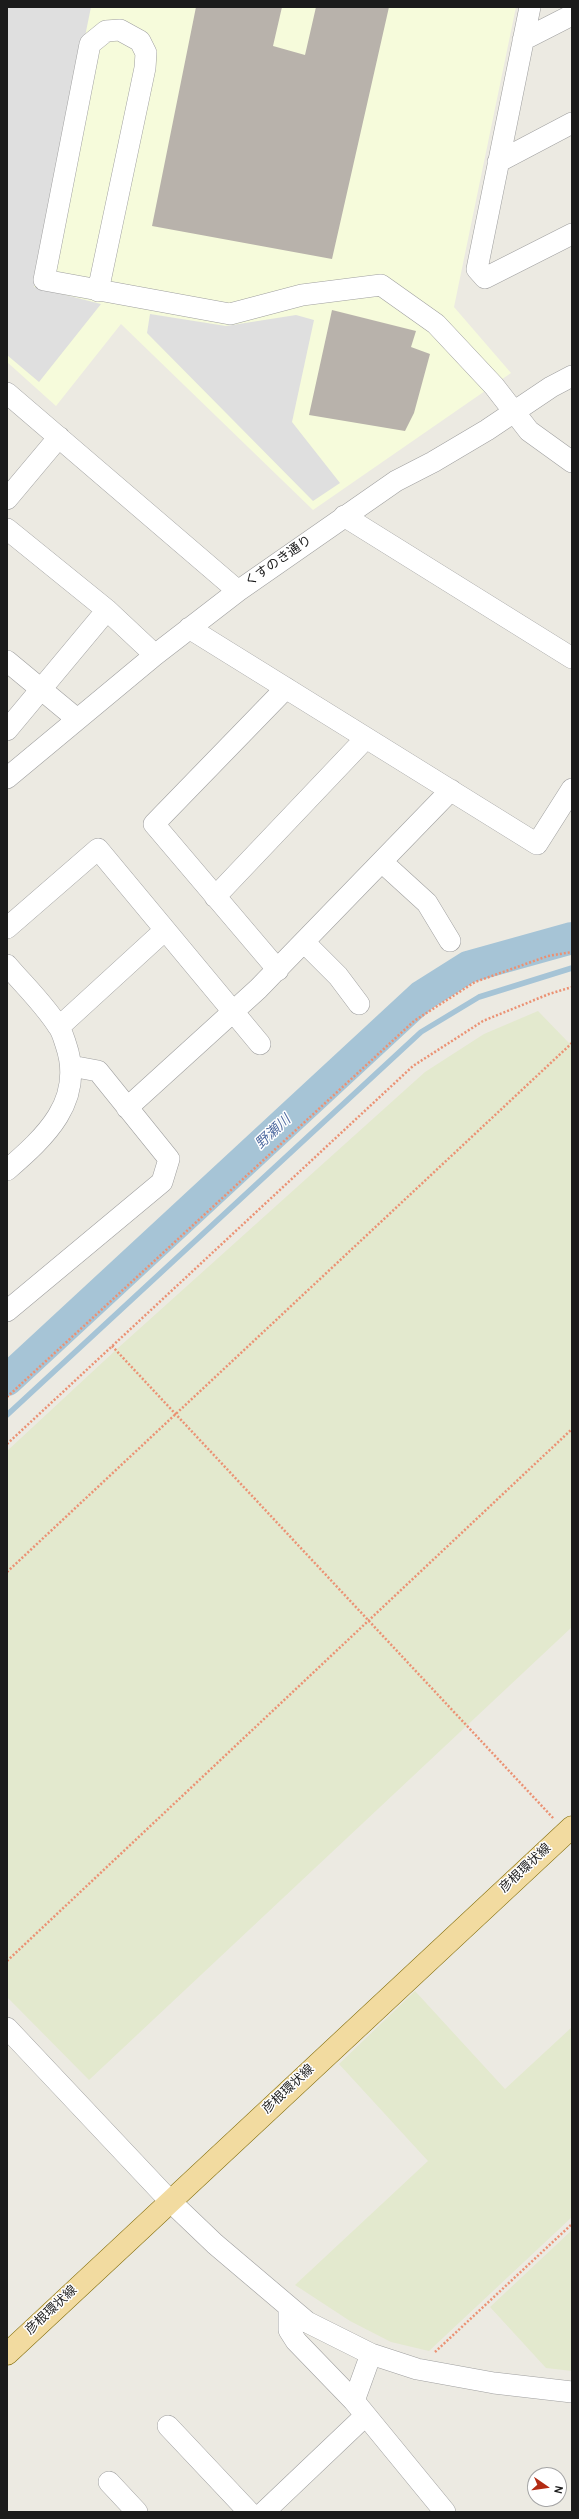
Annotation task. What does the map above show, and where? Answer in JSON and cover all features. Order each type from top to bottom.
[{"type":"main road","name":"彦根環状線","points":[[7,2354],[569,1830]]},
{"type":"street","points":[[530,7],[477,269],[485,278],[572,234]]},
{"type":"street","points":[[524,40],[572,15]]},
{"type":"street","points":[[98,291],[145,68],[146,53],[140,41],[120,30],[106,31],[90,44],[44,280],[98,291],[230,314],[302,294],[381,285],[436,324],[494,386],[512,412],[529,431],[572,462]]},
{"type":"street","points":[[498,162],[572,123]]},
{"type":"street","name":"くすのき通り","points":[[7,778],[155,655],[238,591],[396,481],[433,462],[572,376]]},
{"type":"street","points":[[7,393],[238,591]]},
{"type":"street","points":[[7,498],[58,437]]},
{"type":"street","points":[[344,516],[572,658]]},
{"type":"street","points":[[7,529],[107,610],[155,655]]},
{"type":"street","points":[[7,730],[42,690],[107,610]]},
{"type":"street","points":[[189,628],[537,844],[572,789]]},
{"type":"street","points":[[7,661],[77,719]]},
{"type":"street","points":[[278,970],[154,824],[286,688]]},
{"type":"street","points":[[215,897],[366,738]]},
{"type":"street","points":[[128,1108],[278,970],[451,790]]},
{"type":"street","points":[[7,928],[98,850],[260,1044]]},
{"type":"street","points":[[382,862],[427,903],[450,941]]},
{"type":"street","points":[[59,1027],[165,930]]},
{"type":"street","points":[[304,942],[338,976],[360,1004]]},
{"type":"street","points":[[7,965],[59,1027],[71,1066],[72,1080],[59,1119],[42,1140],[7,1170]]},
{"type":"street","points":[[7,1311],[162,1182],[169,1159],[98,1071],[71,1066]]},
{"type":"street","points":[[7,2028],[170,2202],[215,2244],[307,2322],[371,2354],[417,2369],[494,2383],[572,2392]]},
{"type":"street","points":[[289,2307],[289,2330],[296,2341],[359,2409],[445,2512]]},
{"type":"street","points":[[264,2512],[359,2409],[371,2354]]},
{"type":"street","points":[[168,2426],[249,2512]]},
{"type":"street","points":[[109,2482],[137,2512]]},
{"type":"path","points":[[7,1397],[414,1021],[475,982],[548,956],[572,952]]},
{"type":"path","points":[[7,1444],[413,1066],[483,1021],[549,994],[572,987]]},
{"type":"path","points":[[7,1572],[572,1043]]},
{"type":"path","points":[[112,1346],[368,1621],[569,1830]]},
{"type":"path","points":[[7,1961],[572,1429]]},
{"type":"path","points":[[417,2369],[572,2224]]},
{"type":"shaded area","points":[[7,7],[516,7],[454,307],[511,373],[313,510],[121,324],[56,406],[7,362]]},
{"type":"shaded area","points":[[7,7],[91,7],[34,287],[101,304],[39,382],[7,355]]},
{"type":"shaded area","points":[[150,314],[226,326],[296,315],[314,320],[292,422],[340,483],[313,501],[147,333]]},
{"type":"shaded area","points":[[538,1011],[569,1043],[572,1040],[572,1627],[89,2080],[7,1997],[7,1451],[118,1348],[425,1072],[484,1034]]},
{"type":"shaded area","points":[[415,1991],[505,2089],[572,2027],[572,2217],[429,2351],[391,2342],[350,2321],[295,2285],[428,2161],[339,2064]]},
{"type":"shaded area","points":[[572,2230],[572,2371],[546,2368],[490,2307]]},
{"type":"building","points":[[196,7],[282,7],[273,46],[305,55],[316,7],[389,7],[332,259],[152,226]]},
{"type":"building","points":[[332,310],[416,331],[411,347],[430,354],[414,413],[405,431],[309,415]]},
{"type":"waterway","name":"野瀬川","points":[[7,1380],[422,996],[468,967],[572,938]]},
{"type":"waterway","points":[[7,1415],[421,1032],[479,997],[572,968]]}]
